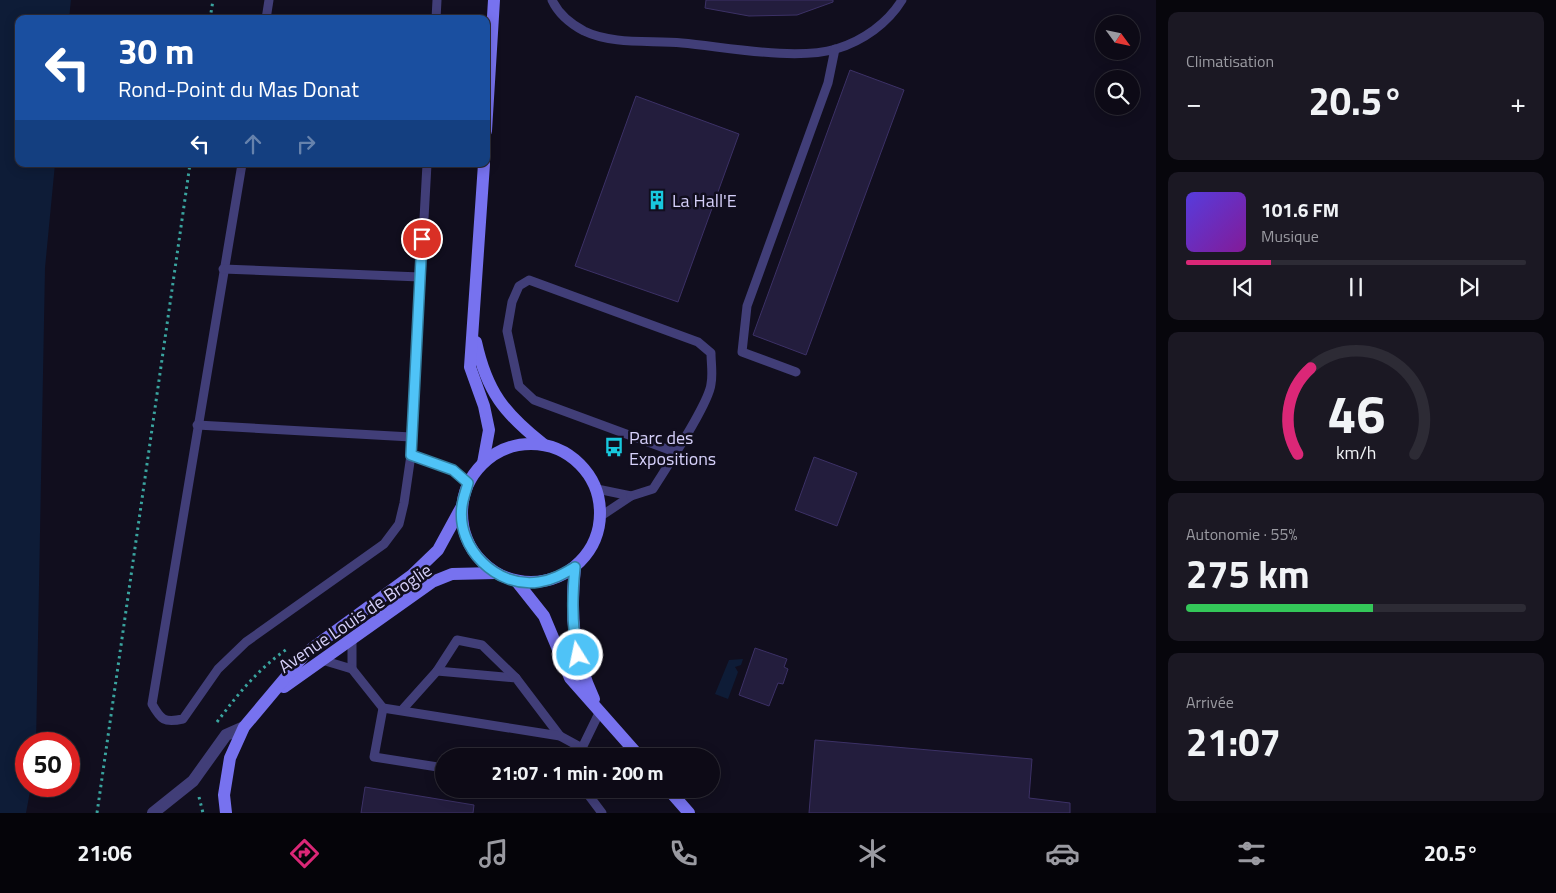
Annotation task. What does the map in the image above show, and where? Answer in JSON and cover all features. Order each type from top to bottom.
[{"type":"main road","points":[[490,65],[494,0]]},
{"type":"main road","points":[[483,463],[489,430],[484,406],[470,367],[474,333],[484,167]]},
{"type":"main road","points":[[474,333],[481,365],[497,401],[518,424],[543,444],[560,450],[575,459],[588,472],[597,489],[601,516],[597,535],[588,553],[575,567],[557,578],[544,581],[518,582],[495,573],[480,561],[469,545],[463,526],[462,506],[468,483],[483,463],[501,450],[521,444],[543,444]]},
{"type":"main road","name":"Avenue Louis de Broglie","points":[[226,813],[224,795],[230,758],[244,727],[307,652],[412,575],[438,550],[462,506]]},
{"type":"main road","points":[[575,567],[572,605],[574,637],[582,674],[600,711]]},
{"type":"main road","name":"Avenue Louis de Broglie","points":[[267,699],[432,582],[452,574],[495,573]]},
{"type":"main road","points":[[518,582],[544,616],[570,678],[632,748]]},
{"type":"main road","points":[[676,798],[689,813]]},
{"type":"street","points":[[152,813],[193,781],[226,735],[244,727]]},
{"type":"lane","points":[[267,15],[270,0]]},
{"type":"lane","points":[[436,15],[437,0]]},
{"type":"lane","points":[[552,0],[565,18],[585,31],[620,40],[680,43],[788,54],[835,49],[877,29],[902,0]]},
{"type":"lane","points":[[796,372],[742,352],[747,306],[828,83],[835,49]]},
{"type":"lane","points":[[241,167],[152,704],[159,717],[170,722],[183,719],[218,669],[246,642],[384,544],[399,524],[411,455],[427,167]]},
{"type":"lane","points":[[223,269],[420,277]]},
{"type":"lane","points":[[601,516],[631,496],[653,489],[675,452],[712,385],[711,353],[698,342],[529,280],[519,286],[512,302],[507,331],[519,386],[534,400],[675,452]]},
{"type":"lane","points":[[197,425],[411,437]]},
{"type":"lane","points":[[411,455],[453,470],[468,483]]},
{"type":"lane","points":[[597,489],[631,496]]},
{"type":"lane","points":[[352,639],[352,669]]},
{"type":"lane","points":[[402,710],[437,671],[458,640],[482,645],[516,678],[560,736],[576,748]]},
{"type":"lane","points":[[322,660],[352,669],[383,708],[560,736]]},
{"type":"lane","points":[[437,671],[516,678]]},
{"type":"lane","points":[[383,708],[374,757],[435,767]]},
{"type":"lane","points":[[583,748],[600,711]]},
{"type":"lane","points":[[591,798],[602,813]]},
{"type":"path","points":[[211,15],[213,0]]},
{"type":"path","points":[[97,813],[190,167]]},
{"type":"water","points":[[0,0],[71,0],[69,15],[15,15],[15,167],[55,167],[45,268],[36,732],[15,732],[15,797],[29,797],[26,813],[0,813]]},
{"type":"water","points":[[743,659],[741,665],[735,667],[738,672],[728,699],[715,694],[729,660]]},
{"type":"building","points":[[706,0],[833,0],[833,2],[797,15],[749,16],[705,8]]},
{"type":"building","points":[[850,70],[904,90],[806,355],[753,335]]},
{"type":"building","name":"La Hall'E","points":[[636,96],[739,134],[678,302],[575,266]]},
{"type":"building","points":[[814,457],[857,473],[837,526],[795,510]]},
{"type":"building","points":[[755,648],[787,659],[784,667],[788,669],[783,684],[778,683],[769,706],[739,695]]},
{"type":"building","points":[[815,740],[1032,759],[1029,798],[1070,803],[1070,813],[809,813]]},
{"type":"building","points":[[365,787],[474,805],[473,813],[361,813]]},
{"type":"place","name":"La Hall'E","points":[[657,200]]},
{"type":"place","name":"Parc des Expositions","points":[[614,447]]},
{"type":"route","points":[[422,239],[411,455],[453,470],[468,483],[462,506],[463,526],[469,545],[480,561],[495,573],[518,582],[538,583],[557,578],[575,567],[572,605],[574,637],[578,655]]}]
